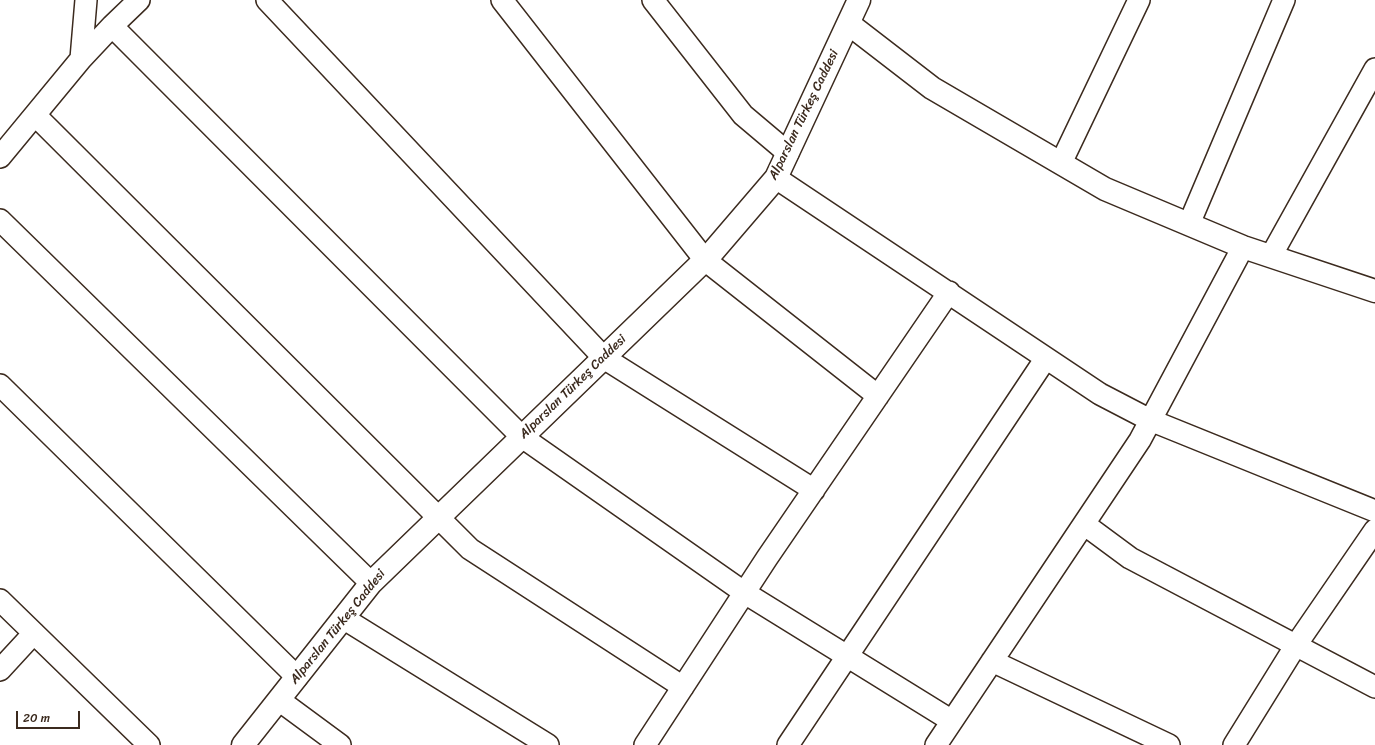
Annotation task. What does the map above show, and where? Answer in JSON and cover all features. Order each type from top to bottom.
[{"type":"street","points":[[80,59],[86,0]]},
{"type":"street","points":[[0,156],[80,59],[139,0]]},
{"type":"street","points":[[267,0],[604,358],[814,490]]},
{"type":"street","points":[[502,0],[704,260],[878,396]]},
{"type":"street","points":[[653,0],[743,115],[788,153]]},
{"type":"street","points":[[1061,163],[1139,0]]},
{"type":"street","points":[[1189,224],[1284,0]]},
{"type":"street","points":[[853,8],[932,88],[1106,189],[1243,247],[1375,291]]},
{"type":"street","name":"Alparslan Türkeş Caddesi","points":[[243,745],[371,583],[704,260],[776,178],[853,8]]},
{"type":"street","points":[[112,26],[522,437],[745,593],[952,721]]},
{"type":"street","points":[[1271,256],[1368,98],[1375,69]]},
{"type":"street","points":[[34,115],[470,549],[684,687]]},
{"type":"street","points":[[776,178],[1100,394],[1150,420],[1375,511]]},
{"type":"street","points":[[0,220],[371,583]]},
{"type":"street","points":[[936,745],[1140,440],[1243,247]]},
{"type":"street","points":[[645,745],[814,490],[949,292]]},
{"type":"street","points":[[788,745],[1046,358]]},
{"type":"street","points":[[0,385],[297,676]]},
{"type":"street","points":[[1084,524],[1130,558],[1375,687]]},
{"type":"street","points":[[1234,745],[1296,645],[1375,530]]},
{"type":"street","points":[[0,600],[149,745]]},
{"type":"street","points":[[343,618],[548,745]]},
{"type":"street","points":[[0,670],[34,633]]},
{"type":"street","points":[[992,661],[1169,745]]},
{"type":"street","points":[[279,700],[340,745]]}]
